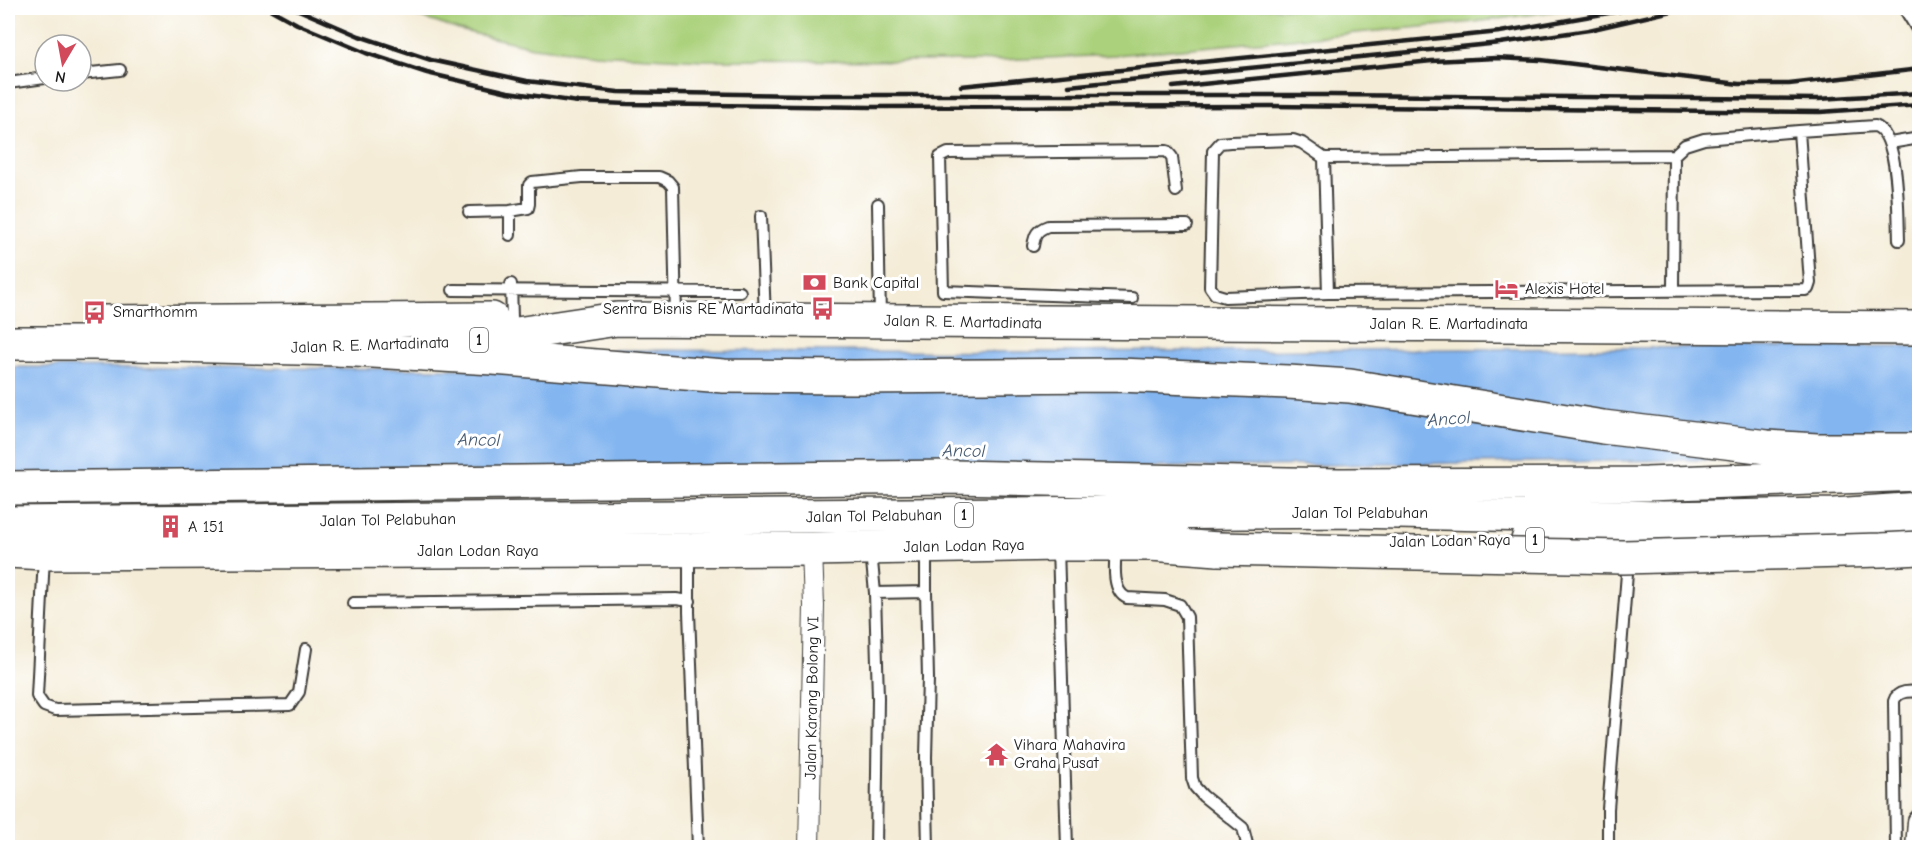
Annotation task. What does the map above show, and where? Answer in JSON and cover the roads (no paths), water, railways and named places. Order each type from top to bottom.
[{"type":"highway","points":[[8,322],[512,297],[617,319]]},
{"type":"highway","name":"Jalan R. E. Martadinata","points":[[8,343],[339,349],[477,340],[617,319],[676,306],[765,321],[880,321],[1079,309],[1469,309],[1920,328]]},
{"type":"highway","points":[[339,349],[724,376],[1119,375],[1299,382],[1350,386],[1603,427],[1767,447],[1816,450],[1920,450]]},
{"type":"highway","name":"Jalan Tol Pelabuhan","points":[[8,488],[953,477],[1339,485],[1635,484],[1920,474]]},
{"type":"highway","name":"Jalan Tol Pelabuhan","points":[[8,523],[1353,511],[1663,518],[1834,515],[1920,509]]},
{"type":"highway","name":"Jalan Lodan Raya","points":[[8,551],[44,553],[812,549],[1116,543],[1650,540],[1920,531]]},
{"type":"highway","points":[[1151,544],[1218,549],[1624,557],[1920,548]]},
{"type":"street","name":"Jalan Karang Bolong VI","points":[[809,848],[814,606],[812,549]]},
{"type":"street","points":[[1918,848],[1920,822]]},
{"type":"lane","points":[[1904,8],[1920,34]]},
{"type":"lane","points":[[93,73],[120,70]]},
{"type":"lane","points":[[8,82],[33,79]]},
{"type":"lane","points":[[1799,131],[1810,283],[1808,289],[1783,291],[1672,290],[1469,309],[1328,293],[1225,297],[1215,294],[1210,286],[1213,151],[1220,143],[1293,140],[1302,143],[1324,158],[1674,155],[1685,145],[1704,139],[1799,131],[1875,126],[1883,130],[1890,143],[1895,164],[1899,240]]},
{"type":"lane","points":[[1890,143],[1920,138]]},
{"type":"lane","points":[[1132,298],[1079,309],[1035,291],[943,291],[941,285],[940,157],[948,153],[1167,151],[1172,157],[1176,191]]},
{"type":"lane","points":[[1672,290],[1674,155]]},
{"type":"lane","points":[[1324,158],[1328,293]]},
{"type":"lane","points":[[469,212],[528,208],[530,204],[529,185],[532,182],[582,177],[658,177],[668,181],[674,187],[676,306]]},
{"type":"lane","points":[[878,204],[880,321]]},
{"type":"lane","points":[[510,211],[510,235]]},
{"type":"lane","points":[[761,216],[765,321]]},
{"type":"lane","points":[[1033,246],[1038,230],[1048,226],[1187,225]]},
{"type":"lane","points":[[453,290],[512,297],[676,306],[740,292]]},
{"type":"lane","points":[[1608,848],[1608,808],[1631,539]]},
{"type":"lane","points":[[1116,543],[1115,570],[1121,596],[1165,600],[1180,605],[1187,617],[1192,778],[1195,788],[1203,796],[1243,828],[1248,848]]},
{"type":"lane","points":[[1058,544],[1067,848]]},
{"type":"lane","points":[[926,546],[928,848]]},
{"type":"lane","points":[[870,547],[875,593],[878,698],[876,848]]},
{"type":"lane","points":[[689,550],[698,848]]},
{"type":"lane","points":[[44,553],[37,696],[44,706],[55,710],[290,705],[299,692],[306,649]]},
{"type":"lane","points":[[875,593],[926,592]]},
{"type":"lane","points":[[353,603],[676,599],[690,601]]},
{"type":"lane","points":[[1896,848],[1894,700],[1900,693],[1920,692]]},
{"type":"water","name":"Ancol","points":[[1919,346],[1920,457],[1036,469],[8,475],[8,367],[466,369],[613,350],[1048,352]]},
{"type":"railway","points":[[268,8],[297,24],[366,53],[427,73],[508,92],[578,102],[872,107],[1271,106],[1820,112],[1920,105]]},
{"type":"railway","points":[[294,8],[359,36],[431,60],[527,81],[618,92],[805,95],[1330,95],[1818,99],[1920,93]]},
{"type":"railway","points":[[961,86],[1500,32],[1637,8]]},
{"type":"railway","points":[[1069,86],[1500,43],[1589,30],[1685,8]]},
{"type":"railway","points":[[1173,87],[1432,61],[1496,58],[1541,60],[1739,84],[1789,84],[1920,69]]},
{"type":"place","name":"Bank Capital","points":[[815,283]]},
{"type":"place","name":"Alexis Hotel","points":[[1507,289]]},
{"type":"place","name":"Sentra Bisnis RE Martadinata","points":[[822,309]]},
{"type":"place","name":"Smarthomm","points":[[95,312]]},
{"type":"place","name":"A 151","points":[[170,527]]},
{"type":"place","name":"Vihara Mahavira Graha Pusat","points":[[996,754]]}]
